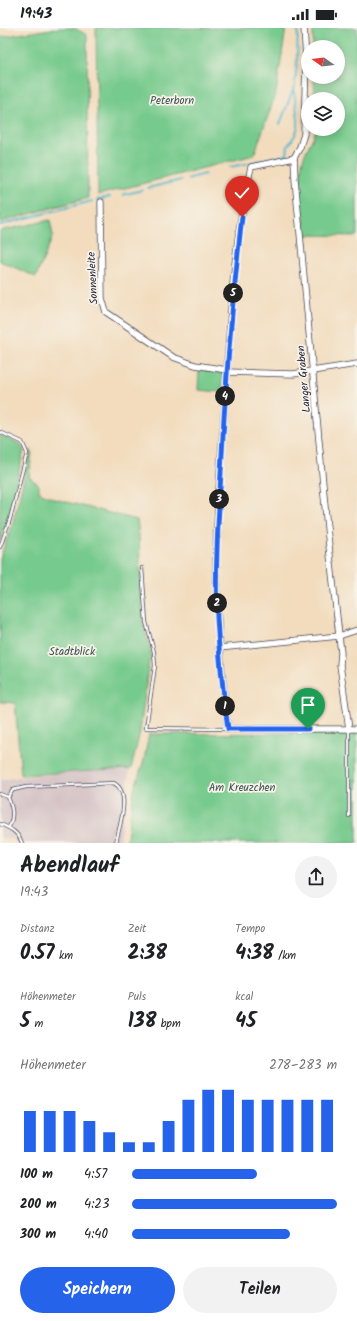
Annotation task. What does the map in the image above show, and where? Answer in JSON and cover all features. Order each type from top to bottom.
[{"type":"street","name":"Langer Graben","points":[[304,28],[306,59],[304,134],[300,147],[294,158],[294,179],[339,636],[340,665],[349,729]]},
{"type":"street","points":[[294,158],[251,167],[242,217],[235,276],[227,371],[216,556],[220,648],[228,729],[357,729]]},
{"type":"street","name":"Sonnenleite","points":[[100,202],[103,306],[106,312],[112,317],[173,357],[190,364],[227,371],[268,374],[313,372],[357,364]]},
{"type":"street","points":[[220,648],[339,636],[357,630]]},
{"type":"lane","points":[[0,432],[22,442],[26,447],[27,453],[10,519],[0,546]]},
{"type":"lane","points":[[142,568],[146,622],[154,652],[155,666],[146,728],[228,729]]},
{"type":"lane","points":[[349,729],[349,816]]},
{"type":"lane","points":[[9,827],[13,817],[8,797],[13,790],[26,787],[114,783],[119,786],[123,795],[116,843]]},
{"type":"lane","points":[[0,794],[8,797]]},
{"type":"lane","points":[[0,824],[9,827],[20,836],[22,843]]},
{"type":"shaded area","points":[[130,769],[119,843],[15,843],[14,839],[0,837],[0,780],[18,777]]},
{"type":"green space","points":[[58,28],[74,28],[87,35],[88,198],[0,222],[0,37]]},
{"type":"green space","name":"Peterborn","points":[[96,28],[286,28],[276,93],[254,155],[98,195]]},
{"type":"green space","points":[[313,28],[357,28],[357,236],[306,235],[300,190],[303,159],[314,136],[345,136],[345,92],[315,92],[314,84],[345,84],[345,40],[313,40]]},
{"type":"green space","points":[[50,220],[53,236],[36,277],[0,261],[0,231]]},
{"type":"green space","points":[[199,370],[223,373],[222,392],[198,390]]},
{"type":"green space","points":[[0,435],[20,444],[24,450],[9,514],[0,541]]},
{"type":"green space","name":"Stadtblick","points":[[31,450],[32,453],[29,477],[39,485],[39,492],[55,499],[137,520],[143,623],[152,658],[149,661],[140,732],[131,769],[21,775],[15,703],[0,702],[0,558],[13,522]]},
{"type":"green space","name":"Am Kreuzchen","points":[[357,733],[357,843],[126,843],[134,790],[144,760],[149,734]]},
{"type":"waterway","points":[[230,167],[287,155],[288,146],[298,127],[294,92],[298,28]]},
{"type":"waterway","points":[[280,124],[293,90]]},
{"type":"waterway","points":[[187,179],[205,174]]},
{"type":"waterway","points":[[148,188],[181,180]]},
{"type":"waterway","points":[[122,195],[142,190]]},
{"type":"waterway","points":[[97,200],[110,197]]},
{"type":"waterway","points":[[0,225],[92,201]]},
{"type":"route","points":[[242,217],[233,291],[227,364],[216,556],[217,617],[222,682],[228,729],[308,729]]}]
